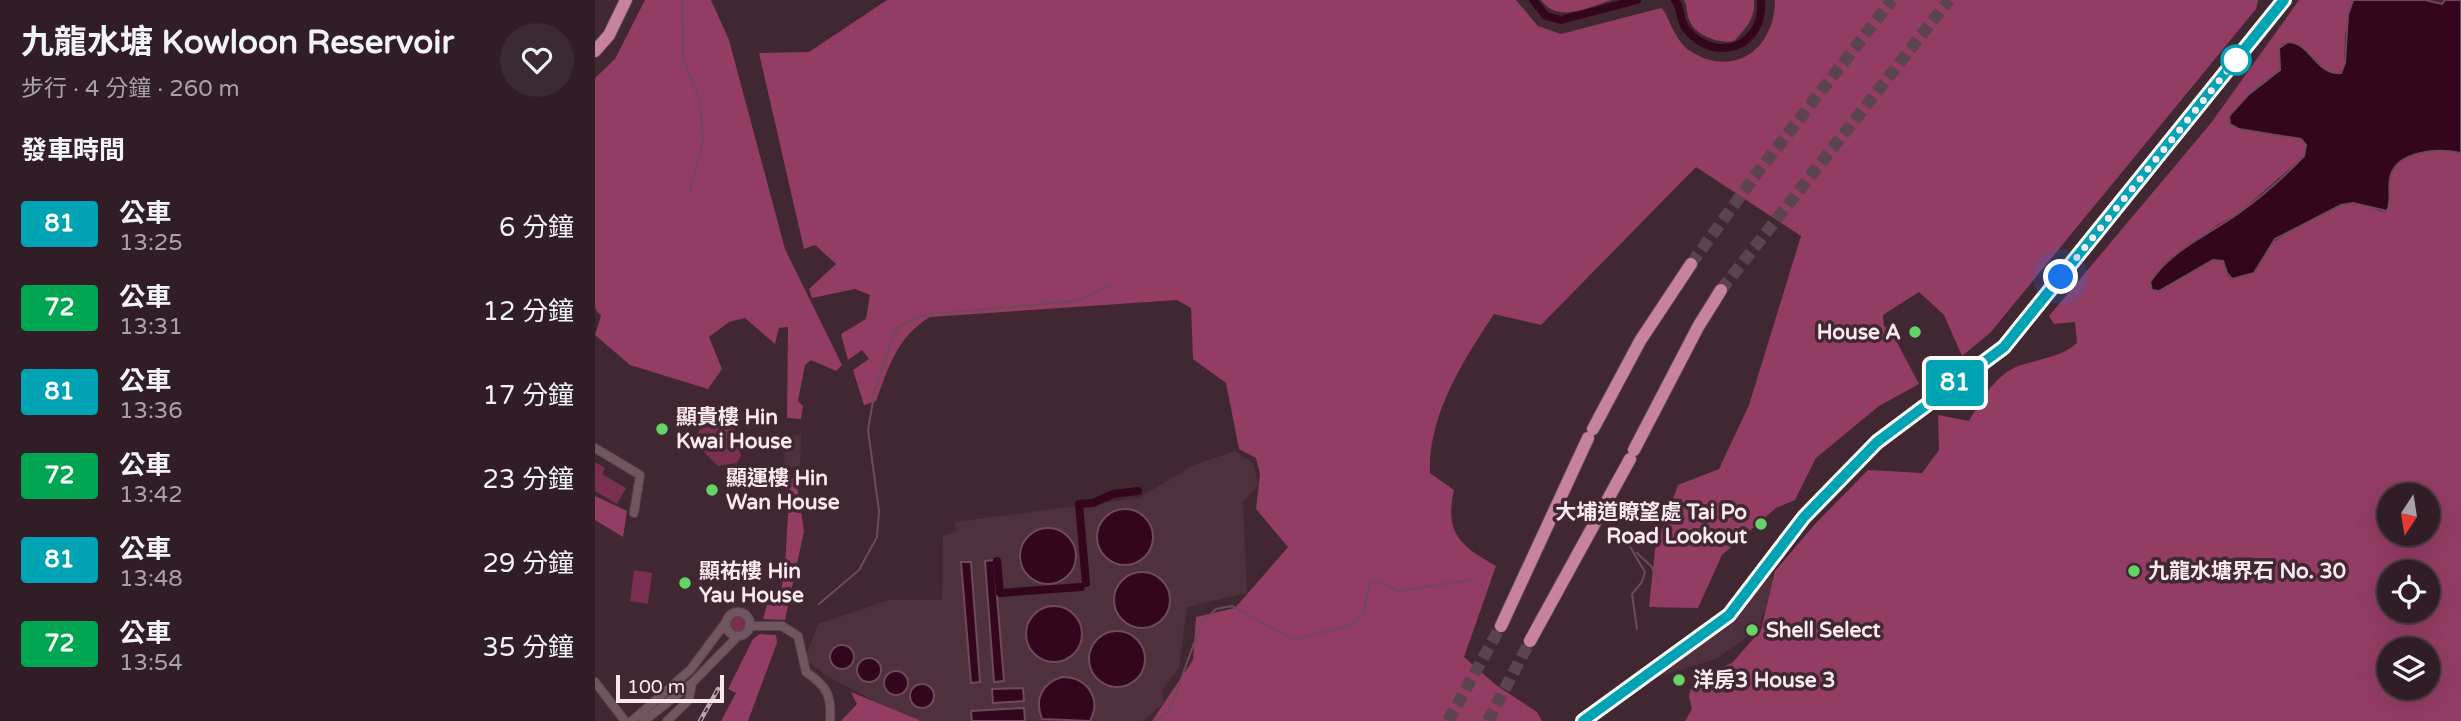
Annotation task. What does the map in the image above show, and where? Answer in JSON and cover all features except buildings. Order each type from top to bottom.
[{"type":"highway","points":[[595,51],[609,35],[626,0]]},
{"type":"highway","points":[[595,38],[615,19]]},
{"type":"highway","points":[[1501,626],[1590,434],[1640,341],[1691,264]]},
{"type":"highway","points":[[1530,641],[1707,310],[1721,290]]},
{"type":"main road","points":[[1583,721],[1729,615],[1804,517],[1877,442],[2004,347],[2284,0]]},
{"type":"street","points":[[595,448],[640,475],[634,513]]},
{"type":"street","points":[[632,721],[691,669],[731,615],[738,612],[746,615],[750,626],[746,633],[738,636],[692,683],[644,721]]},
{"type":"street","points":[[726,622],[730,633],[738,636]]},
{"type":"street","points":[[750,626],[782,626],[798,636],[806,672],[825,685],[831,702],[830,721]]},
{"type":"street","points":[[595,682],[625,721]]},
{"type":"street","points":[[667,721],[689,700],[692,683]]},
{"type":"shaded area","points":[[645,0],[711,0],[729,40],[785,249],[842,365],[836,371],[811,360],[805,365],[798,401],[803,406],[801,419],[787,418],[788,327],[779,328],[775,344],[745,318],[729,322],[709,337],[722,369],[708,389],[630,365],[595,335],[601,316],[595,308],[595,78],[615,59]]},
{"type":"shaded area","points":[[887,0],[1516,0],[1538,26],[1561,34],[1661,8],[1684,46],[1706,59],[1722,62],[1736,60],[1760,45],[1768,33],[1775,0],[2258,0],[2256,9],[1990,333],[1962,356],[1944,315],[1919,292],[1883,315],[1884,326],[1891,331],[1919,384],[1879,406],[1816,458],[1795,500],[1776,508],[1722,555],[1698,608],[1649,607],[1655,549],[1678,485],[1719,469],[1749,405],[1801,236],[1696,167],[1541,325],[1494,314],[1460,370],[1441,410],[1431,451],[1430,473],[1454,490],[1451,518],[1458,537],[1473,552],[1496,566],[1464,657],[1496,685],[1537,712],[1542,721],[1152,721],[1193,660],[1196,617],[1235,608],[1288,547],[1256,509],[1260,474],[1256,458],[1239,449],[1226,383],[1193,359],[1191,308],[1177,300],[930,317],[902,343],[890,364],[876,401],[864,405],[853,370],[869,359],[862,350],[848,360],[841,334],[866,319],[870,295],[855,289],[812,298],[809,289],[836,264],[815,245],[804,249],[759,53],[809,52]]},
{"type":"shaded area","points":[[1541,0],[1612,0],[1574,12],[1565,12],[1548,7]]},
{"type":"shaded area","points":[[1684,0],[1754,0],[1754,6],[1749,22],[1734,41],[1722,41],[1709,38],[1693,27]]},
{"type":"shaded area","points":[[2299,0],[2353,0],[2345,35],[2344,69],[2337,74],[2326,72],[2295,42],[2282,44],[2280,70],[2248,95],[2239,129],[2301,139],[2306,145],[2304,156],[2238,214],[2219,224],[2167,262],[2152,290],[2159,291],[2213,260],[2223,261],[2228,277],[2286,233],[2335,207],[2358,204],[2382,212],[2389,207],[2391,174],[2404,159],[2422,152],[2461,153],[2461,721],[1685,721],[1692,709],[1689,696],[1693,680],[1732,663],[1761,630],[1775,571],[1815,524],[1868,470],[1922,473],[1939,450],[1938,415],[1969,421],[1990,388],[2004,374],[2021,365],[2057,355],[2077,343],[2075,322],[2054,324],[2049,316],[2211,123]]},
{"type":"shaded area","points":[[2353,0],[2425,0],[2442,4],[2445,0],[2461,0],[2461,153],[2430,151],[2409,156],[2394,169],[2390,178],[2387,211],[2353,203],[2341,205],[2275,239],[2254,273],[2232,279],[2223,261],[2213,260],[2159,291],[2152,290],[2150,282],[2169,260],[2247,207],[2304,156],[2306,145],[2301,139],[2239,129],[2230,124],[2229,116],[2248,95],[2280,70],[2279,48],[2288,42],[2302,47],[2325,69],[2332,73],[2341,73],[2345,63],[2348,15]]},
{"type":"shaded area","points":[[721,404],[732,418],[741,456],[737,463],[718,466],[705,453],[697,434],[715,406]]},
{"type":"shaded area","points":[[785,434],[801,435],[800,468],[784,467]]},
{"type":"shaded area","points":[[1235,451],[1253,463],[1258,485],[1243,502],[1247,593],[1187,607],[1179,668],[1162,690],[1164,703],[1143,721],[911,721],[825,675],[805,659],[818,624],[889,600],[942,600],[943,536],[956,532],[955,522],[1139,498],[1194,465]]},
{"type":"shaded area","points":[[595,462],[605,468],[602,474],[626,488],[617,504],[595,491]]},
{"type":"shaded area","points":[[790,478],[796,478],[804,531],[785,620],[763,619],[767,605],[779,605],[785,567]]},
{"type":"shaded area","points":[[595,496],[627,511],[623,537],[595,520]]},
{"type":"shaded area","points":[[1120,509],[1130,509],[1145,517],[1151,526],[1151,548],[1145,557],[1130,565],[1120,565],[1102,553],[1097,542],[1097,532],[1109,514]]},
{"type":"shaded area","points":[[1043,528],[1053,528],[1068,536],[1074,545],[1074,567],[1068,576],[1053,584],[1043,584],[1025,572],[1020,561],[1020,551],[1032,533]]},
{"type":"shaded area","points":[[994,560],[1004,681],[994,682],[985,561]]},
{"type":"shaded area","points":[[961,562],[971,562],[980,682],[971,683]]},
{"type":"shaded area","points":[[634,570],[652,573],[648,604],[630,601]]},
{"type":"shaded area","points":[[1771,571],[1770,578],[1777,577],[1780,621],[1763,612],[1760,628],[1716,659],[1657,677],[1722,629]]},
{"type":"shaded area","points":[[1137,572],[1147,572],[1162,580],[1168,589],[1168,611],[1162,620],[1147,628],[1137,628],[1119,616],[1114,605],[1114,595],[1126,577]]},
{"type":"shaded area","points":[[1049,606],[1059,606],[1074,614],[1080,623],[1080,645],[1074,654],[1059,662],[1049,662],[1031,650],[1026,639],[1026,629],[1038,611]]},
{"type":"shaded area","points":[[734,614],[742,614],[748,624],[742,634],[734,634],[728,628],[728,620]]},
{"type":"shaded area","points":[[1112,631],[1122,631],[1137,639],[1143,648],[1143,670],[1137,679],[1122,687],[1112,687],[1094,675],[1089,664],[1089,654],[1101,636]]},
{"type":"shaded area","points":[[760,634],[776,635],[777,643],[748,721],[721,721],[736,693],[728,689],[753,639]]},
{"type":"shaded area","points":[[837,645],[847,645],[854,652],[854,662],[847,669],[837,669],[830,662],[830,652]]},
{"type":"shaded area","points":[[864,658],[874,658],[881,665],[881,675],[874,682],[864,682],[857,675],[857,665]]},
{"type":"shaded area","points":[[891,671],[901,671],[908,678],[908,688],[901,695],[891,695],[884,688],[884,678]]},
{"type":"shaded area","points":[[1062,677],[1079,681],[1090,690],[1094,704],[1090,721],[1042,719],[1039,705],[1041,693],[1049,683]]},
{"type":"shaded area","points":[[917,684],[927,684],[934,691],[934,701],[927,708],[917,708],[910,701],[910,691]]},
{"type":"shaded area","points":[[1023,688],[1024,701],[993,703],[992,689]]},
{"type":"shaded area","points":[[851,692],[919,721],[841,721],[857,704]]},
{"type":"shaded area","points":[[1024,708],[1025,721],[972,721],[971,711]]},
{"type":"waterway","points":[[682,0],[683,57],[700,102],[703,142],[690,191]]},
{"type":"waterway","points":[[1533,0],[1546,16],[1561,20],[1637,0]]},
{"type":"waterway","points":[[1675,0],[1687,30],[1699,41],[1712,47],[1725,48],[1747,39],[1755,29],[1760,16],[1761,0]]},
{"type":"waterway","points":[[819,604],[859,570],[877,537],[879,511],[868,430],[875,390],[893,335],[901,325],[928,314],[1077,301],[1110,285]]},
{"type":"waterway","points":[[1086,583],[1079,504],[1093,503],[1113,494],[1138,491]]},
{"type":"waterway","points":[[1629,545],[1645,572],[1642,582],[1632,594],[1637,629]]},
{"type":"waterway","points":[[1637,553],[1651,566],[1658,579]]},
{"type":"waterway","points":[[997,561],[1000,593],[1081,587]]},
{"type":"waterway","points":[[1154,721],[1169,712],[1201,624],[1216,609],[1232,606],[1294,640],[1351,625],[1363,615],[1370,583],[1377,581],[1398,591],[1476,579]]},
{"type":"tunnel","points":[[1691,264],[1755,176],[1892,0]]},
{"type":"tunnel","points":[[1721,290],[1949,0]]},
{"type":"tunnel","points":[[1448,721],[1501,626]]},
{"type":"tunnel","points":[[1488,721],[1530,641]]},
{"type":"railway","points":[[700,721],[718,689]]},
{"type":"bus line","name":"81","points":[[1583,721],[1683,651],[1729,615],[1752,589],[1804,517],[1877,442],[2004,347],[2284,0]]},
{"type":"place","name":"House A","points":[[1915,332]]},
{"type":"place","name":"顯貴樓 Hin Kwai House","points":[[662,429]]},
{"type":"place","name":"顯運樓 Hin Wan House","points":[[712,490]]},
{"type":"place","name":"大埔道瞭望處 Tai Po Road Lookout","points":[[1761,524]]},
{"type":"place","name":"九龍水塘界石 No. 30","points":[[2134,571]]},
{"type":"place","name":"顯祐樓 Hin Yau House","points":[[685,583]]},
{"type":"place","name":"Shell Select","points":[[1752,630]]},
{"type":"place","name":"洋房3 House 3","points":[[1679,680]]},
{"type":"route","points":[[2061,277],[2236,60]]}]
